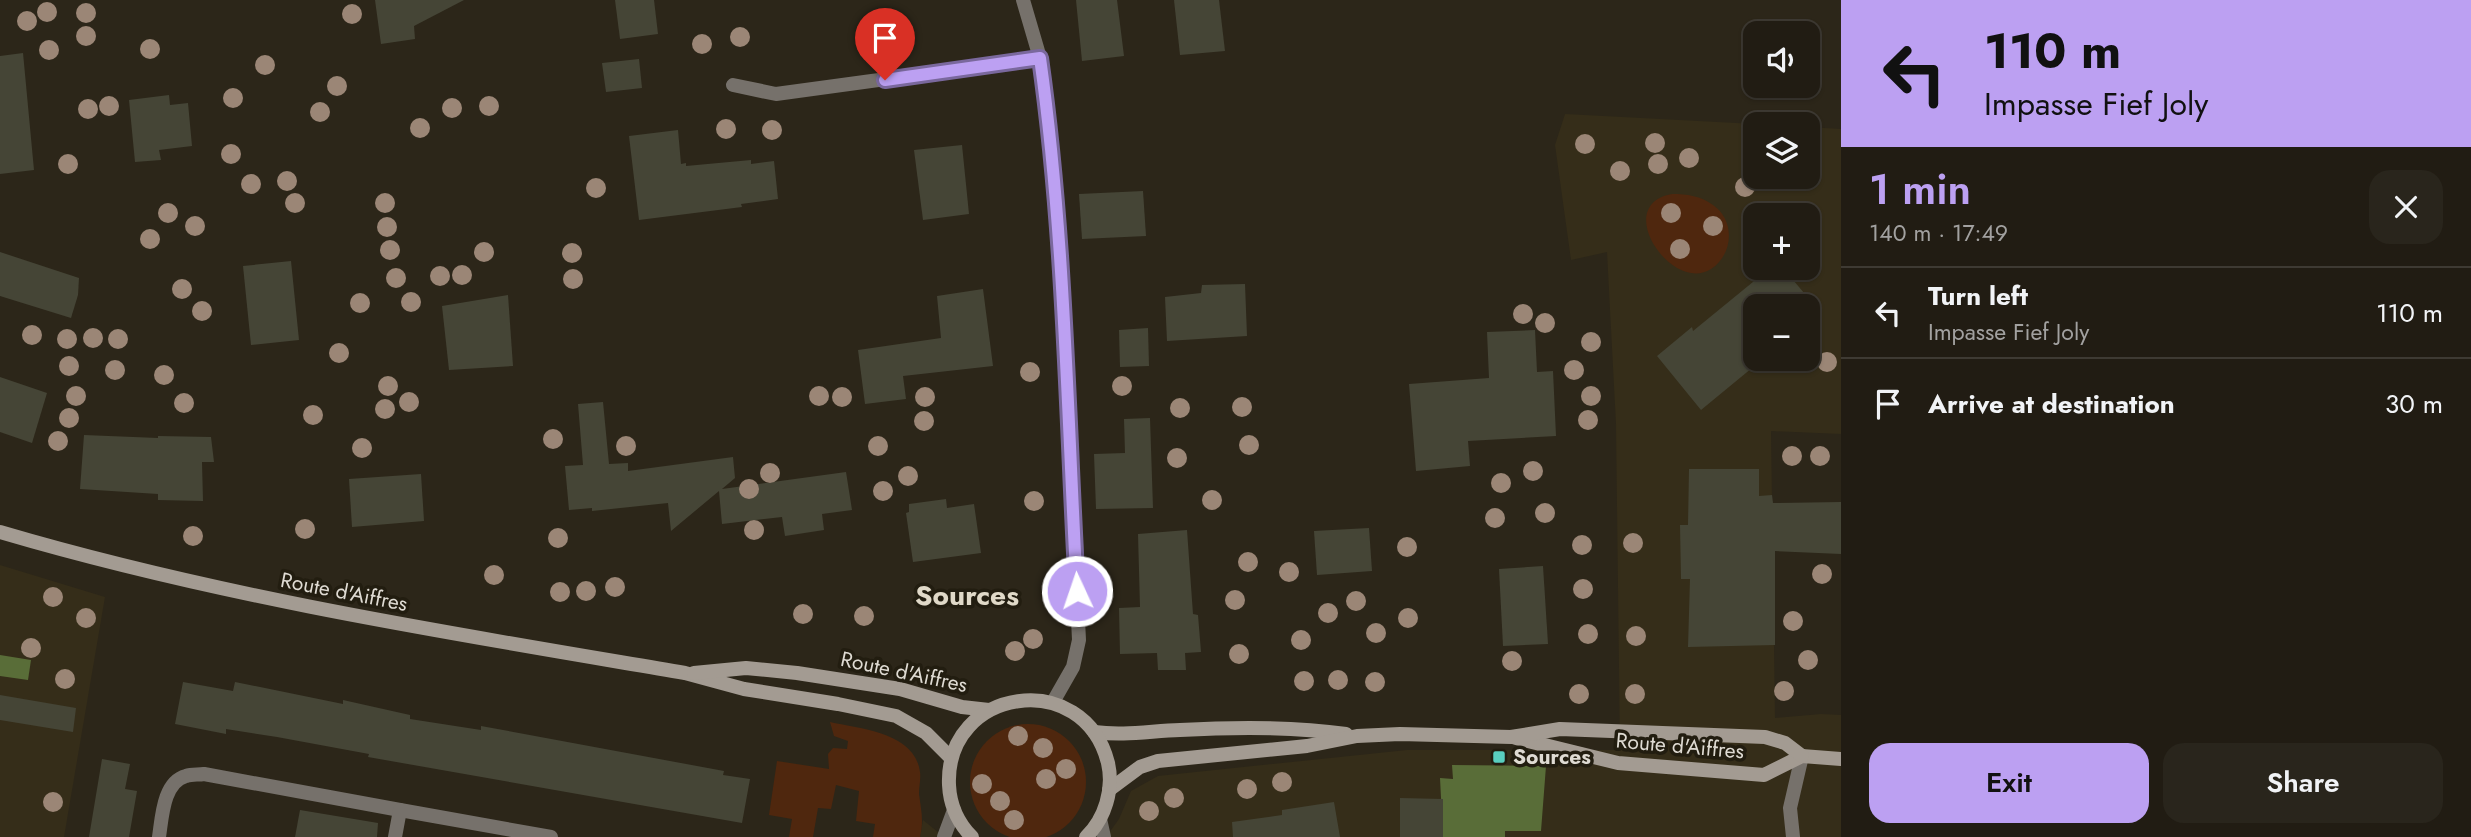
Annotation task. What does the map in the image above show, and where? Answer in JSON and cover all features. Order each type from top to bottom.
[{"type":"main road","name":"Route d'Aiffres","points":[[0,532],[135,569],[253,596],[492,641],[685,673],[744,690],[896,716],[926,733],[951,758]]},
{"type":"main road","name":"Route d'Aiffres","points":[[685,673],[746,668],[797,673],[900,689],[943,702],[989,710]]},
{"type":"main road","points":[[972,837],[964,829],[954,810],[949,785],[951,758],[960,739],[973,723],[989,710],[1008,702],[1028,699],[1053,702],[1082,719],[1094,732],[1104,750],[1109,770],[1109,790],[1100,819],[1086,837]]},
{"type":"main road","name":"Route d'Aiffres","points":[[1094,732],[1137,735],[1177,730],[1265,728],[1311,729],[1357,736]]},
{"type":"main road","name":"Route d'Aiffres","points":[[1109,790],[1140,767],[1158,761],[1307,746],[1357,736],[1400,734],[1511,737],[1560,729],[1765,737],[1785,743],[1802,756]]},
{"type":"main road","name":"Route d'Aiffres","points":[[1511,737],[1618,763],[1764,775],[1802,756],[1841,759]]},
{"type":"street","points":[[1023,0],[1040,58],[1049,120],[1065,330],[1079,640],[1073,667],[1053,702]]},
{"type":"street","points":[[733,85],[776,94],[1040,58]]},
{"type":"street","points":[[1793,837],[1790,808],[1802,756]]},
{"type":"street","points":[[159,837],[163,808],[170,789],[184,776],[204,774],[551,837]]},
{"type":"street","points":[[395,837],[400,810]]},
{"type":"street","points":[[944,837],[954,810]]},
{"type":"street","points":[[1100,819],[1104,837]]},
{"type":"shaded area","points":[[1565,114],[1743,123],[1743,189],[1820,189],[1820,128],[1841,129],[1841,434],[1771,431],[1775,718],[1841,715],[1841,837],[1106,837],[1119,819],[1131,791],[1158,776],[1407,750],[1620,750],[1616,424],[1607,252],[1571,260],[1555,145]]},
{"type":"shaded area","points":[[1672,194],[1704,199],[1720,212],[1725,220],[1729,238],[1727,247],[1724,255],[1711,269],[1696,273],[1680,269],[1665,259],[1654,245],[1647,229],[1647,214],[1655,201]]},
{"type":"shaded area","points":[[0,565],[105,597],[64,837],[0,837]]},
{"type":"shaded area","points":[[0,655],[31,660],[28,680],[0,676]]},
{"type":"shaded area","points":[[830,722],[870,730],[897,740],[908,748],[916,759],[920,772],[920,837],[873,837],[875,824],[856,821],[859,791],[836,785],[831,809],[818,808],[813,837],[789,837],[792,819],[769,815],[777,761],[829,769],[828,754],[833,748],[847,749],[848,741],[834,736]]},
{"type":"shaded area","points":[[1017,725],[1039,725],[1060,734],[1076,750],[1085,771],[1085,793],[1076,814],[1060,830],[1042,838],[1014,838],[996,830],[980,814],[971,793],[971,771],[980,750],[996,734]]},
{"type":"shaded area","points":[[1452,765],[1546,766],[1541,831],[1505,831],[1505,837],[1443,837],[1440,778],[1453,779]]},
{"type":"shaded area","points":[[923,820],[944,837],[920,837]]},
{"type":"building","points":[[375,0],[464,0],[414,26],[415,39],[381,44]]},
{"type":"building","points":[[615,0],[654,0],[658,34],[620,39]]},
{"type":"building","points":[[1076,0],[1117,0],[1124,56],[1082,61]]},
{"type":"building","points":[[1174,0],[1219,0],[1225,51],[1180,55]]},
{"type":"building","points":[[23,53],[34,170],[0,174],[0,56]]},
{"type":"building","points":[[639,59],[642,88],[606,92],[602,63]]},
{"type":"building","points":[[169,95],[170,105],[188,103],[192,146],[159,150],[161,160],[135,162],[129,100]]},
{"type":"building","points":[[678,130],[681,164],[686,163],[686,166],[751,160],[751,164],[774,161],[778,199],[741,204],[742,207],[639,220],[629,136]]},
{"type":"building","points":[[962,145],[969,214],[923,220],[914,150]]},
{"type":"building","points":[[1143,191],[1146,236],[1082,239],[1079,194]]},
{"type":"building","points":[[0,252],[79,278],[78,295],[71,318],[0,296]]},
{"type":"building","points":[[291,261],[299,340],[251,345],[243,266]]},
{"type":"building","points":[[1755,280],[1793,280],[1805,294],[1743,294],[1743,371],[1748,371],[1701,410],[1657,356],[1692,327],[1693,331]]},
{"type":"building","points":[[1245,284],[1247,336],[1167,341],[1165,297],[1201,293],[1202,285]]},
{"type":"building","points":[[983,289],[993,366],[903,376],[906,399],[865,404],[858,350],[941,338],[937,296]]},
{"type":"building","points":[[508,295],[513,366],[449,370],[442,306]]},
{"type":"building","points":[[1148,328],[1149,366],[1120,367],[1119,330]]},
{"type":"building","points":[[1535,330],[1537,372],[1553,371],[1556,436],[1468,441],[1470,466],[1416,471],[1409,384],[1489,378],[1487,332]]},
{"type":"building","points":[[0,377],[47,393],[32,443],[0,432]]},
{"type":"building","points":[[603,402],[609,464],[628,463],[628,471],[733,457],[735,478],[722,489],[846,472],[852,510],[822,514],[824,530],[785,536],[782,517],[722,524],[719,491],[671,531],[668,503],[592,511],[592,508],[569,510],[565,466],[583,465],[578,404]]},
{"type":"building","points":[[1150,418],[1153,508],[1096,509],[1094,454],[1125,453],[1124,419]]},
{"type":"building","points":[[84,435],[211,437],[214,462],[202,462],[203,501],[158,500],[158,494],[80,489]]},
{"type":"building","points":[[1689,469],[1759,469],[1759,496],[1772,495],[1773,503],[1841,502],[1841,554],[1775,551],[1775,645],[1688,647],[1690,579],[1681,579],[1680,525],[1688,525]]},
{"type":"building","points":[[421,474],[424,521],[352,527],[349,479]]},
{"type":"building","points":[[946,499],[947,508],[974,504],[981,553],[913,562],[906,513],[909,512],[909,504]]},
{"type":"building","points":[[1369,528],[1372,571],[1317,575],[1314,531]]},
{"type":"building","points":[[1187,530],[1193,614],[1198,615],[1201,652],[1185,653],[1186,670],[1158,670],[1157,653],[1120,654],[1119,608],[1140,607],[1138,534]]},
{"type":"building","points":[[1543,566],[1548,644],[1503,646],[1499,569]]},
{"type":"building","points":[[183,682],[233,691],[235,682],[343,704],[343,700],[410,715],[410,719],[481,730],[481,726],[724,771],[723,775],[750,779],[742,823],[368,757],[369,754],[277,737],[226,729],[226,734],[175,724]]},
{"type":"building","points":[[0,695],[76,708],[73,732],[0,720]]},
{"type":"building","points":[[102,759],[130,764],[125,789],[137,791],[129,837],[89,837]]},
{"type":"building","points":[[1400,798],[1443,799],[1443,837],[1400,837]]},
{"type":"building","points":[[1334,802],[1340,837],[1233,837],[1232,822],[1282,815],[1282,810]]},
{"type":"building","points":[[300,810],[378,823],[377,837],[295,837]]},
{"type":"place","name":"Sources","points":[[1499,757]]},
{"type":"district","name":"Sources","points":[[967,595]]},
{"type":"route","points":[[885,80],[1040,58],[1049,120],[1065,330],[1077,591]]}]
